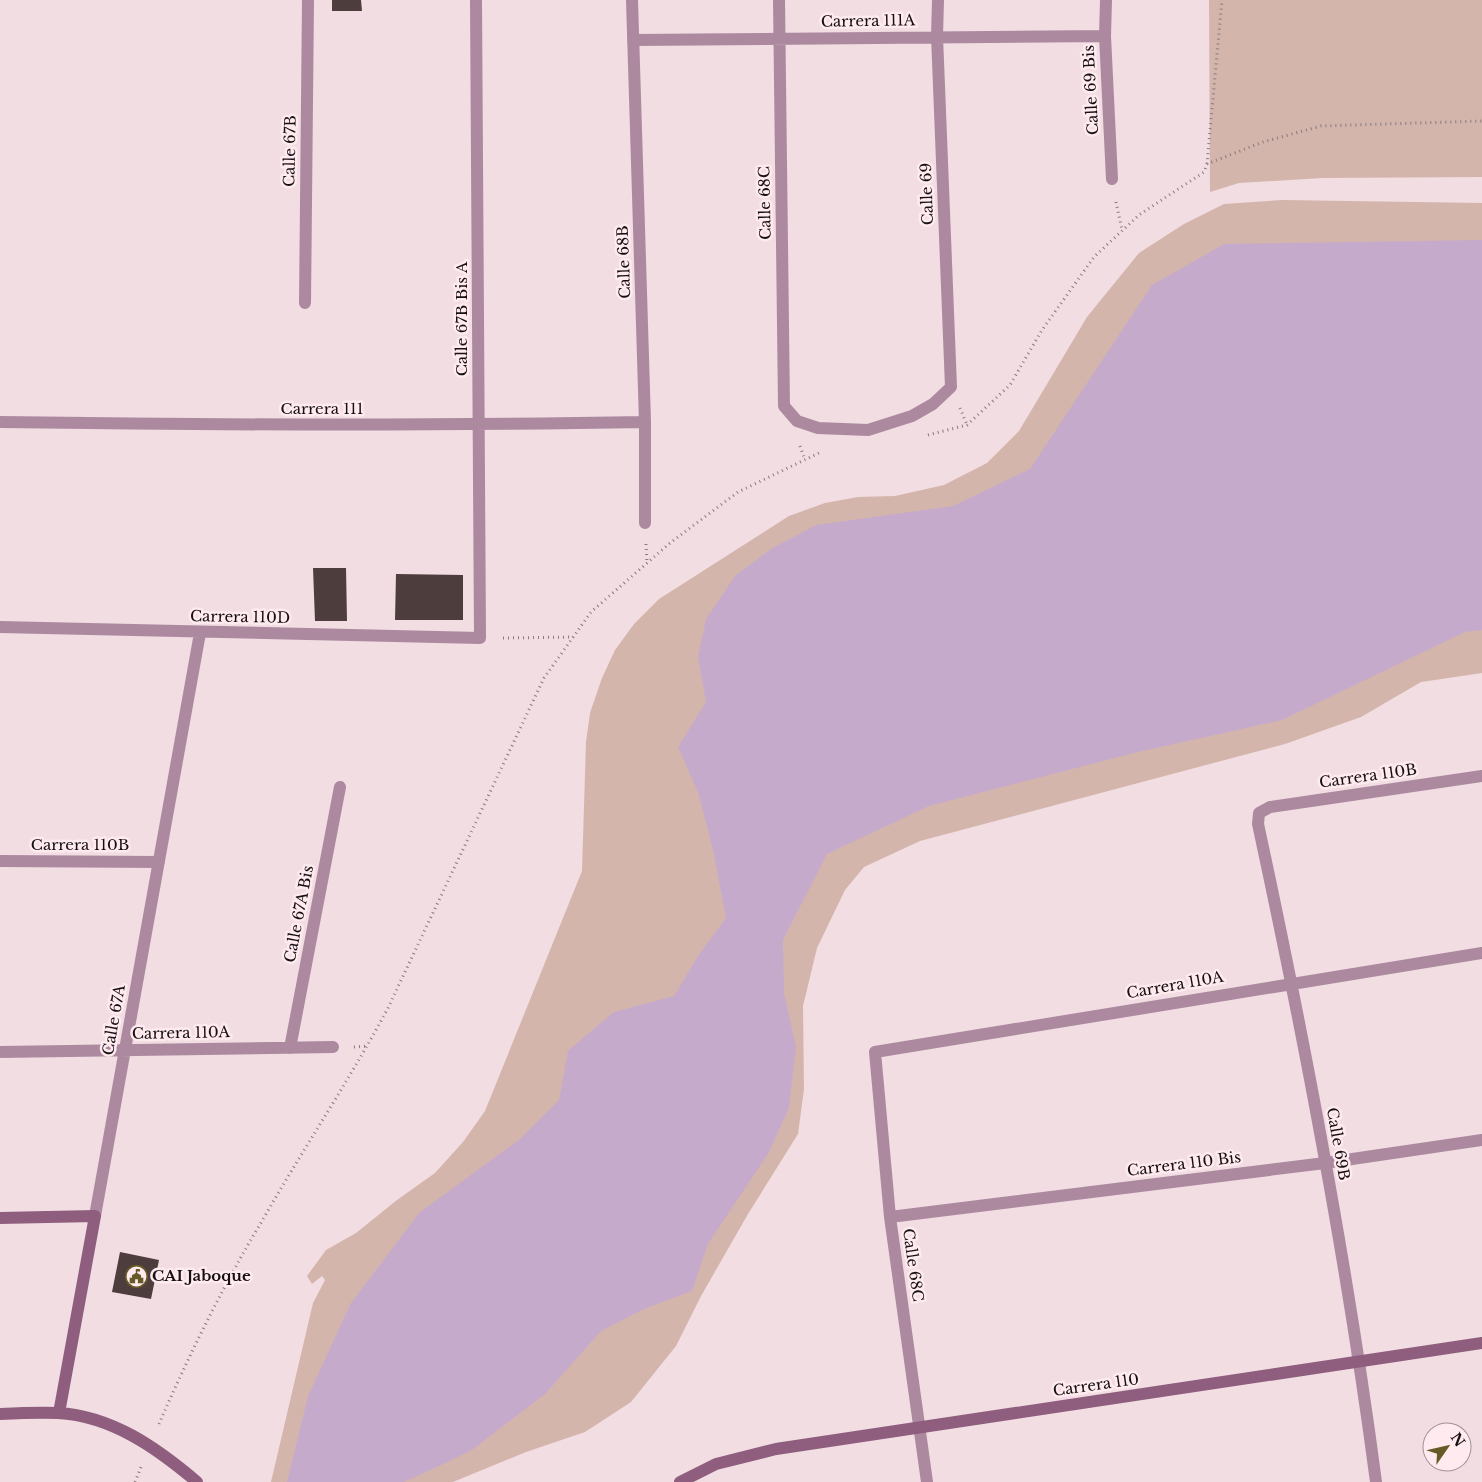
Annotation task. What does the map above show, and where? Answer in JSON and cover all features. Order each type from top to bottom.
[{"type":"street","name":"Calle 67B","points":[[305,303],[308,0]]},
{"type":"street","name":"Calle 67B Bis A","points":[[476,0],[480,638]]},
{"type":"street","name":"Calle 68B","points":[[632,0],[645,422],[645,523]]},
{"type":"street","name":"Calle 68C","points":[[779,0],[784,406]]},
{"type":"street","name":"Calle 69","points":[[784,406],[797,421],[818,428],[868,430],[912,416],[932,404],[951,387],[937,36],[938,0]]},
{"type":"street","name":"Calle 69 Bis","points":[[1106,0],[1105,36],[1112,179]]},
{"type":"street","name":"Carrera 111A","points":[[633,40],[1105,36]]},
{"type":"street","name":"Carrera 111","points":[[0,422],[479,425],[645,422]]},
{"type":"street","name":"Carrera 110D","points":[[0,627],[480,638]]},
{"type":"street","name":"Calle 67A","points":[[59,1413],[200,633]]},
{"type":"street","name":"Carrera 110B","points":[[1259,813],[1270,807],[1482,776]]},
{"type":"street","name":"Calle 67A Bis","points":[[290,1048],[340,787]]},
{"type":"street","name":"Calle 69B","points":[[1259,813],[1258,824],[1292,982],[1326,1163],[1360,1362],[1376,1482]]},
{"type":"street","name":"Carrera 110B","points":[[0,861],[159,862]]},
{"type":"street","name":"Carrera 110A","points":[[875,1052],[1482,952]]},
{"type":"street","name":"Carrera 110A","points":[[0,1052],[333,1047]]},
{"type":"street","name":"Calle 68C","points":[[875,1052],[890,1217],[927,1482]]},
{"type":"street","name":"Carrera 110 Bis","points":[[890,1217],[1326,1163],[1482,1140]]},
{"type":"street","points":[[0,1218],[95,1216]]},
{"type":"street","name":"Carrera 110","points":[[680,1482],[716,1464],[776,1449],[1482,1343]]},
{"type":"street","points":[[0,1414],[59,1413],[99,1420],[123,1430],[158,1451],[197,1482]]},
{"type":"street","name":"Carrera 110","points":[[697,1482],[716,1464]]},
{"type":"path","points":[[924,436],[967,425],[1010,385],[1042,330],[1094,257],[1122,230],[1204,172],[1207,164],[1222,0]]},
{"type":"path","points":[[1207,164],[1264,142],[1321,126],[1482,121]]},
{"type":"path","points":[[1112,179],[1122,230]]},
{"type":"path","points":[[180,1376],[261,1222],[384,1016],[544,678],[591,612],[685,532],[738,492],[822,452]]},
{"type":"path","points":[[480,638],[573,637]]},
{"type":"shaded area","points":[[1209,0],[1482,0],[1482,177],[1322,178],[1239,183],[1210,192]]},
{"type":"shaded area","points":[[1282,200],[1482,203],[1482,673],[1421,682],[1361,717],[1285,744],[920,841],[864,867],[845,890],[817,948],[803,1006],[804,1089],[798,1134],[748,1214],[701,1296],[676,1346],[631,1402],[585,1432],[526,1452],[453,1482],[271,1482],[313,1303],[325,1280],[322,1276],[312,1284],[307,1276],[326,1250],[356,1233],[435,1173],[463,1142],[485,1111],[582,871],[586,742],[590,713],[602,678],[615,650],[634,624],[659,599],[789,516],[825,503],[858,497],[895,496],[944,485],[987,463],[1019,431],[1087,317],[1139,253],[1184,224],[1224,204]]},
{"type":"shaded area","points":[[1482,240],[1482,630],[1465,632],[1282,720],[1138,752],[929,806],[827,854],[783,940],[784,993],[796,1047],[789,1108],[768,1154],[708,1244],[692,1291],[644,1309],[601,1331],[545,1394],[472,1450],[437,1467],[404,1482],[287,1482],[308,1396],[351,1303],[419,1213],[520,1139],[559,1100],[568,1051],[614,1012],[674,996],[700,953],[726,918],[713,850],[698,792],[678,747],[706,702],[698,657],[706,619],[735,576],[771,549],[816,525],[953,506],[1030,469],[1152,285],[1224,244]]},
{"type":"building","points":[[332,0],[361,0],[362,11],[332,11]]},
{"type":"building","points":[[313,568],[346,568],[347,621],[315,621]]},
{"type":"building","points":[[396,574],[463,575],[463,620],[395,620]]},
{"type":"building","name":"CAI Jaboque","points":[[120,1252],[159,1260],[151,1299],[112,1292]]},
{"type":"place","name":"CAI Jaboque","points":[[136,1276]]}]
